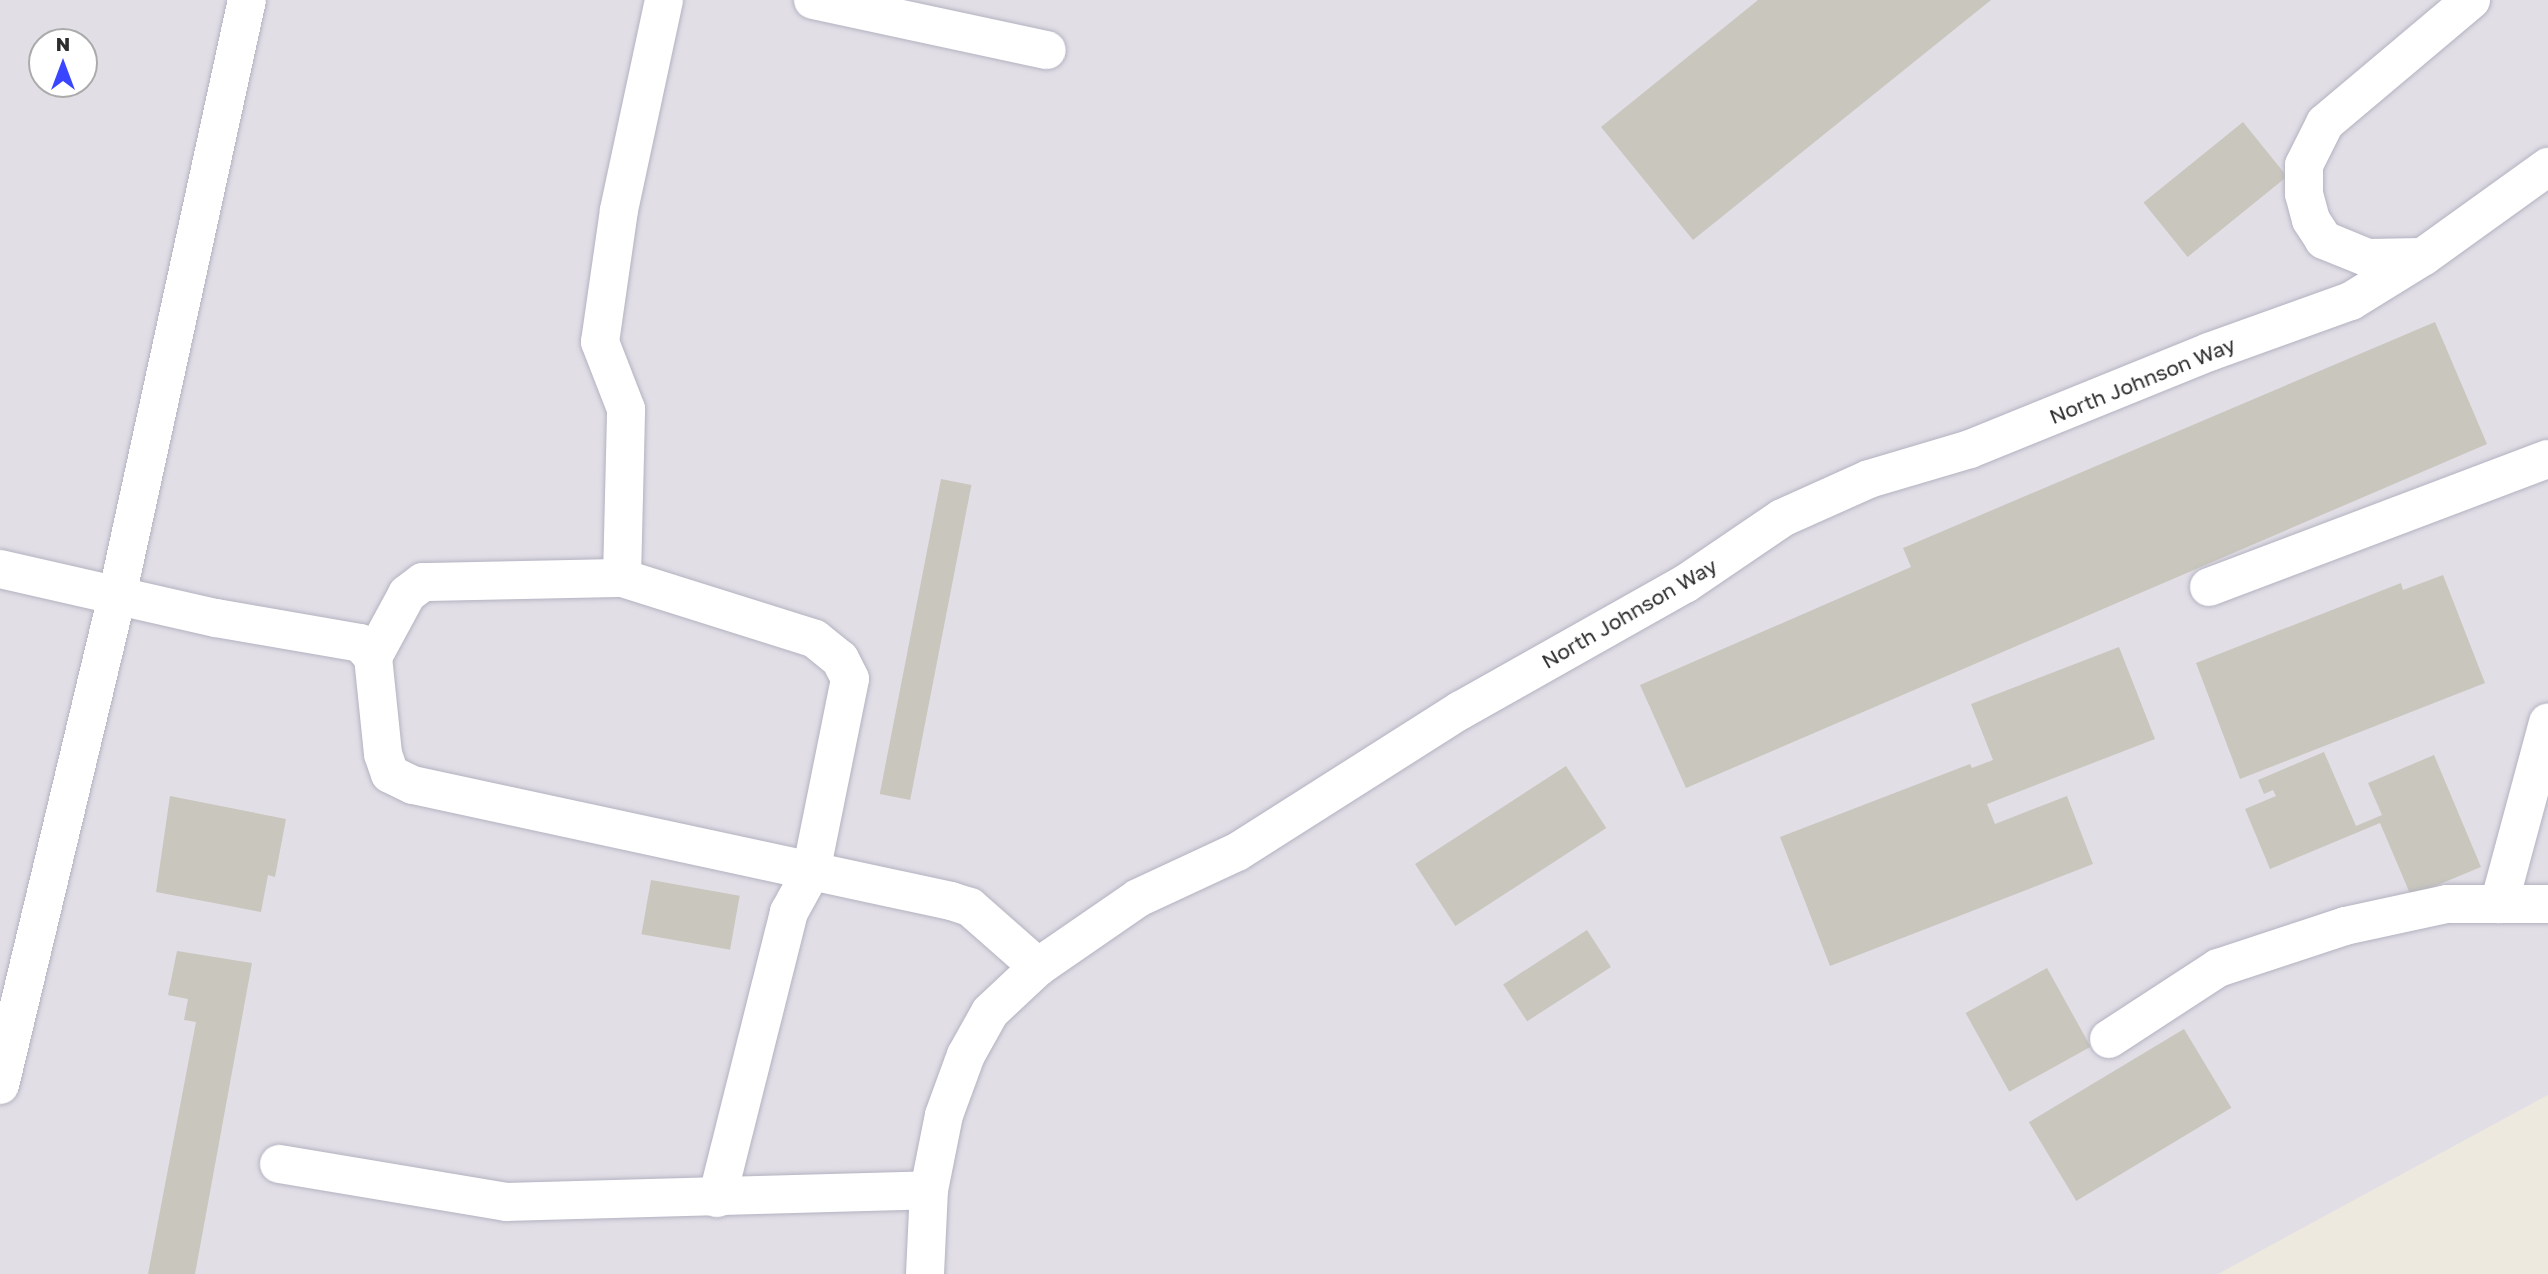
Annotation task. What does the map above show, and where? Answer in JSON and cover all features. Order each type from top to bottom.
[{"type":"lane","points":[[0,1084],[117,596],[247,0]]},
{"type":"lane","points":[[622,578],[626,409],[600,342],[619,210],[664,0]]},
{"type":"lane","points":[[813,0],[1047,50]]},
{"type":"lane","points":[[2424,256],[2368,258],[2324,240],[2311,220],[2304,194],[2304,165],[2325,123],[2471,0]]},
{"type":"lane","name":"North Johnson Way","points":[[925,1274],[929,1190],[944,1115],[966,1055],[990,1012],[1038,967],[1138,898],[1237,852],[1461,710],[1685,584],[1782,518],[1869,479],[1970,449],[2209,352],[2351,301],[2424,256],[2548,167]]},
{"type":"lane","points":[[2209,587],[2547,463]]},
{"type":"lane","points":[[0,569],[117,596],[360,643],[373,657]]},
{"type":"lane","points":[[717,1198],[789,912],[811,872],[850,679],[840,659],[815,639],[622,578],[423,582],[407,594],[373,657],[383,754],[390,774],[413,785],[811,872],[970,907],[1038,967]]},
{"type":"lane","points":[[2499,904],[2548,722]]},
{"type":"lane","points":[[2109,1038],[2218,968],[2345,926],[2447,904],[2548,904]]},
{"type":"lane","points":[[279,1164],[506,1202],[929,1190]]},
{"type":"shaded area","points":[[0,0],[2548,0],[2548,1095],[2218,1274],[0,1274]]},
{"type":"building","points":[[1758,0],[1991,0],[1693,240],[1601,127]]},
{"type":"building","points":[[2243,122],[2287,176],[2188,257],[2144,203]]},
{"type":"building","points":[[2435,322],[2487,444],[1686,788],[1640,685],[1911,567],[1903,548]]},
{"type":"building","points":[[941,479],[971,485],[910,800],[880,794]]},
{"type":"building","points":[[2443,575],[2485,683],[2240,779],[2196,663],[2401,583],[2403,590]]},
{"type":"building","points":[[2119,647],[2155,739],[1987,804],[1995,824],[2067,796],[2093,864],[1830,966],[1780,837],[1970,764],[1972,768],[1993,760],[1971,704]]},
{"type":"building","points":[[2324,752],[2356,826],[2382,815],[2368,783],[2434,755],[2481,867],[2411,896],[2380,823],[2270,869],[2245,809],[2276,796],[2273,790],[2264,794],[2258,780]]},
{"type":"building","points":[[1566,766],[1606,828],[1455,926],[1415,864]]},
{"type":"building","points":[[170,796],[286,819],[275,877],[268,875],[261,912],[156,892]]},
{"type":"building","points":[[651,880],[740,896],[730,950],[641,934]]},
{"type":"building","points":[[1587,930],[1611,967],[1527,1021],[1503,984]]},
{"type":"building","points":[[177,951],[252,963],[195,1274],[148,1274],[196,1022],[184,1020],[188,999],[168,995]]},
{"type":"building","points":[[2047,968],[2091,1047],[2009,1092],[1966,1013]]},
{"type":"building","points":[[2184,1029],[2231,1108],[2076,1201],[2029,1122]]}]
